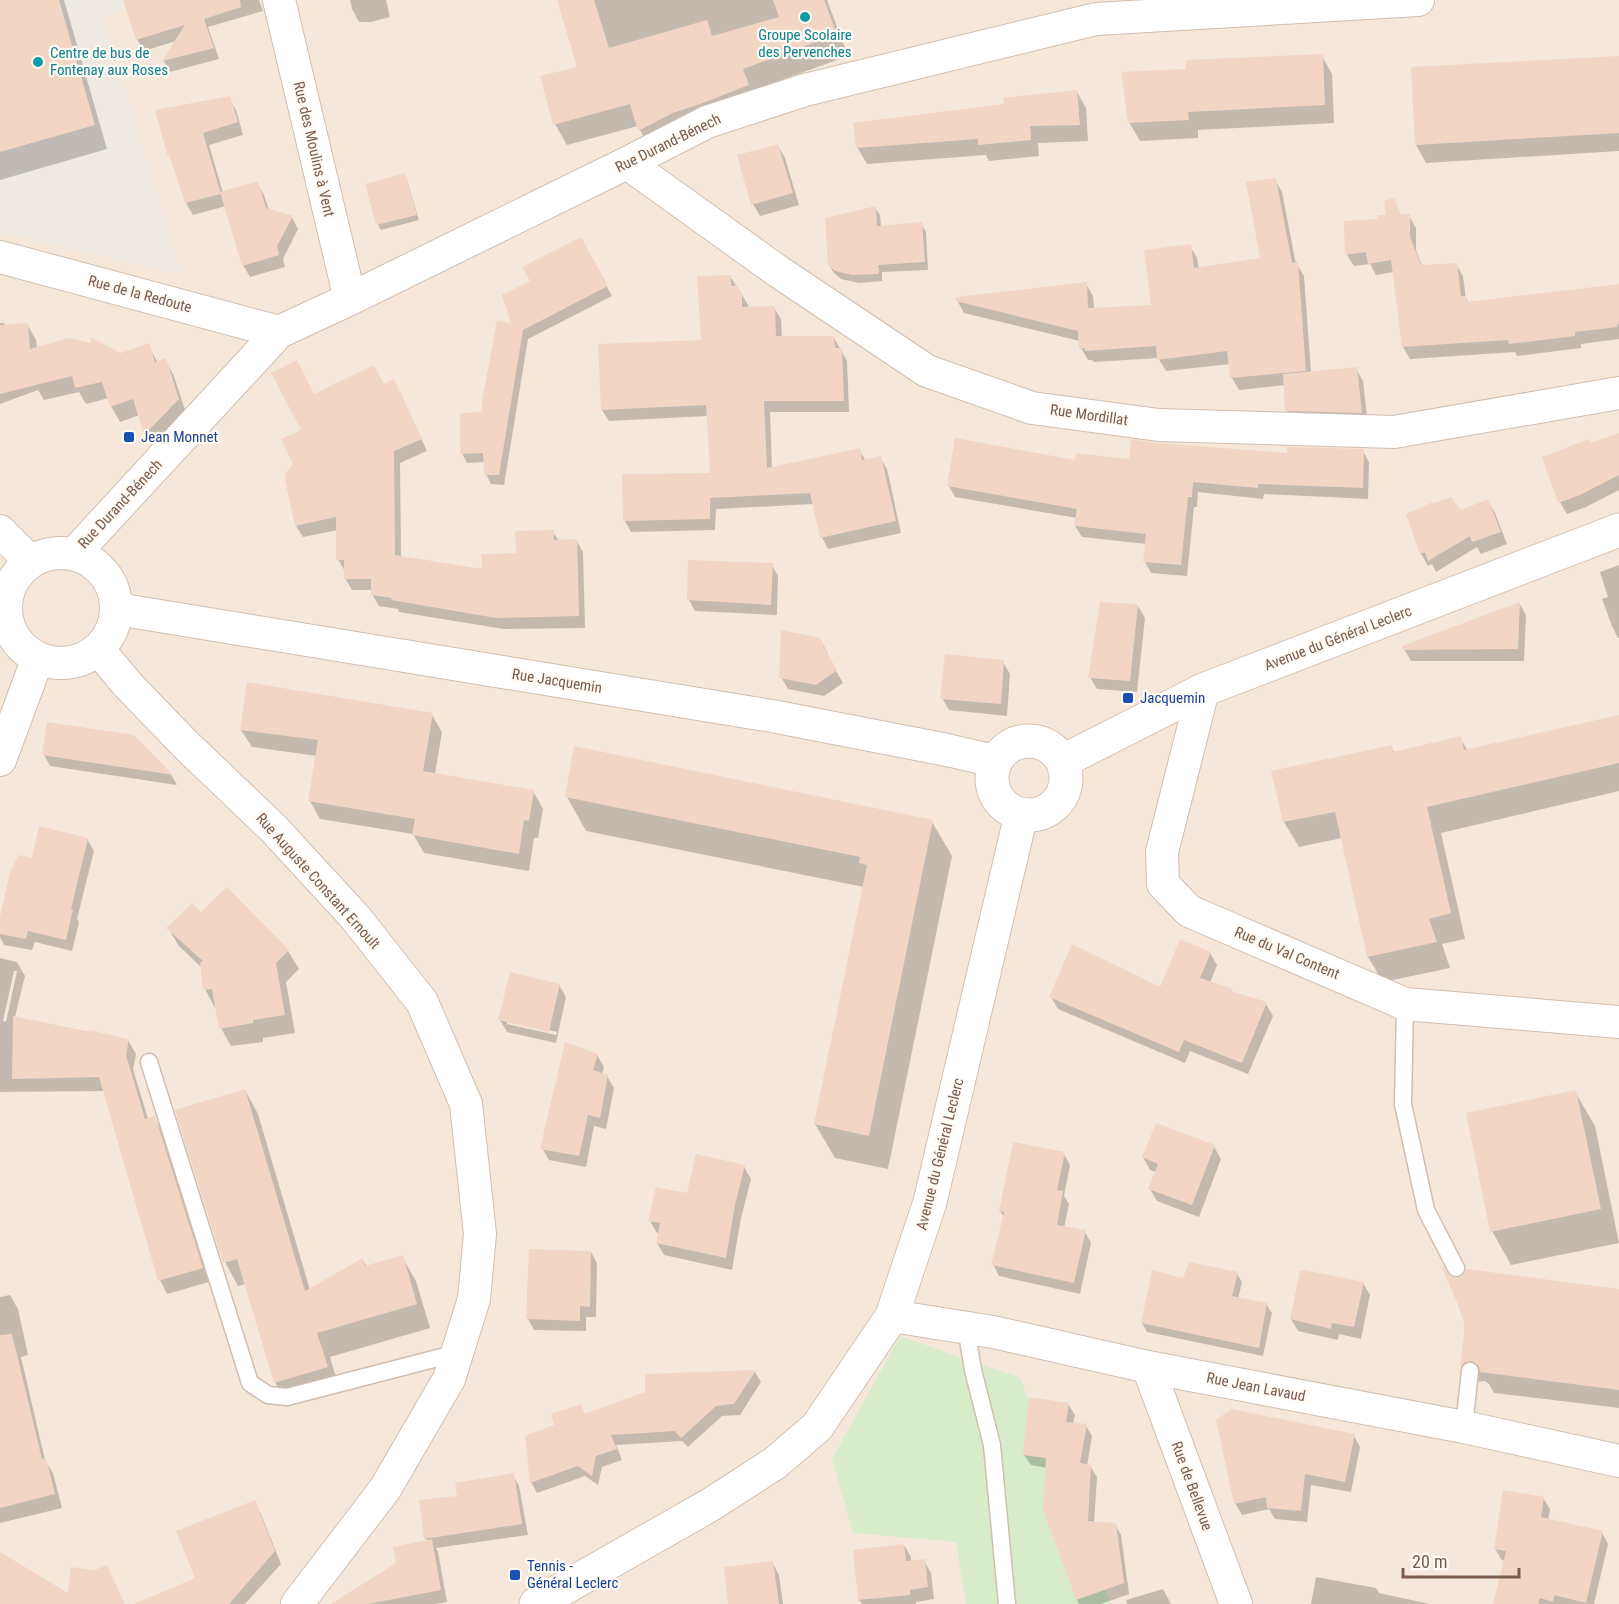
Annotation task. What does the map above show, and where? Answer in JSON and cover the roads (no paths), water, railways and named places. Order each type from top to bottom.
[{"type":"street","name":"Rue des Moulins à Vent","points":[[279,0],[350,299]]},
{"type":"street","name":"Rue Durand-Bénech","points":[[74,554],[279,332],[707,122],[805,90],[1096,19],[1212,6],[1418,0]]},
{"type":"street","name":"Rue Mordillat","points":[[627,163],[779,272],[927,370],[1032,408],[1159,425],[1394,432],[1619,393]]},
{"type":"street","name":"Rue de la Redoute","points":[[0,257],[279,332]]},
{"type":"street","name":"Avenue du Général Leclerc","points":[[1063,761],[1203,690],[1619,530]]},
{"type":"street","points":[[0,531],[30,561]]},
{"type":"street","points":[[59,552],[74,554],[88,559],[110,580],[117,609],[115,624],[108,638],[98,650],[85,658],[69,663],[53,663],[24,650],[13,636],[3,603],[18,573],[30,561],[59,552]]},
{"type":"street","name":"Rue Jacquemin","points":[[117,609],[772,716],[995,761]]},
{"type":"street","name":"Rue Auguste Constant Ernoult","points":[[98,650],[186,745],[273,828],[354,917],[422,1002],[466,1104],[480,1234],[474,1299],[457,1353],[448,1379],[385,1489],[297,1604]]},
{"type":"street","points":[[0,760],[38,658]]},
{"type":"street","name":"Rue du Val Content","points":[[1203,690],[1162,852],[1163,884],[1189,911],[1405,1004],[1619,1022]]},
{"type":"street","points":[[1029,741],[1043,743],[1055,750],[1063,761],[1067,775],[1065,789],[1059,802],[1049,811],[1035,816],[1021,815],[1006,808],[995,794],[991,778],[995,761],[1004,750],[1015,743],[1029,741]]},
{"type":"street","name":"Avenue du Général Leclerc","points":[[536,1604],[710,1505],[775,1463],[817,1427],[892,1316],[930,1202],[1021,815]]},
{"type":"street","name":"Rue Jean Lavaud","points":[[892,1316],[966,1327],[1148,1367],[1464,1427],[1619,1461]]},
{"type":"street","name":"Rue de Bellevue","points":[[1148,1367],[1236,1604]]},
{"type":"lane","points":[[1405,1004],[1403,1104],[1426,1210],[1456,1268]]},
{"type":"lane","points":[[149,1062],[250,1383],[268,1395],[287,1397],[457,1353]]},
{"type":"lane","points":[[966,1327],[973,1370],[992,1445],[1007,1604]]},
{"type":"lane","points":[[1464,1427],[1470,1371]]},
{"type":"place","name":"Groupe Scolaire des Pervenches","points":[[805,17]]},
{"type":"place","name":"Centre de bus de Fontenay aux Roses","points":[[38,62]]},
{"type":"place","name":"Jean Monnet","points":[[129,437]]},
{"type":"place","name":"Jacquemin","points":[[1128,698]]},
{"type":"place","name":"Tennis - Général Leclerc","points":[[515,1575]]}]
